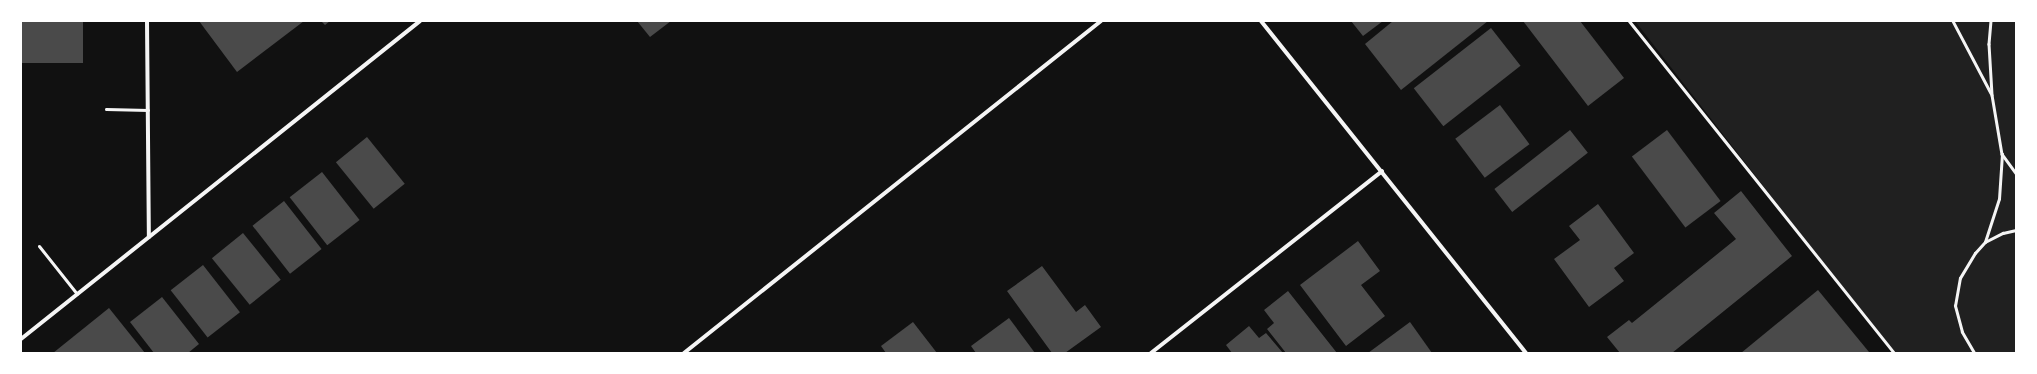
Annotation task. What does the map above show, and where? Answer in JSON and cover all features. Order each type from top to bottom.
[{"type":"street","points":[[147,21],[150,237]]},
{"type":"street","points":[[21,340],[420,21]]},
{"type":"street","points":[[684,353],[1100,21]]},
{"type":"street","points":[[1261,21],[1526,353]]},
{"type":"street","points":[[1151,353],[1382,171]]},
{"type":"lane","points":[[1629,21],[1894,353]]},
{"type":"lane","points":[[106,109],[148,110]]},
{"type":"lane","points":[[39,246],[78,294]]},
{"type":"path","points":[[1953,21],[1992,95]]},
{"type":"path","points":[[1985,242],[1999,199],[2002,154],[1992,95],[1989,44],[1991,21]]},
{"type":"path","points":[[2002,154],[2016,173]]},
{"type":"path","points":[[1974,353],[1962,332],[1955,306],[1960,278],[1974,253],[1985,242],[2003,233],[2016,230]]},
{"type":"shaded area","points":[[1635,21],[2016,21],[2016,353],[1893,353]]},
{"type":"building","points":[[21,21],[83,21],[83,63],[21,63]]},
{"type":"building","points":[[199,21],[304,21],[237,72]]},
{"type":"building","points":[[321,21],[330,21],[325,25]]},
{"type":"building","points":[[637,21],[671,21],[650,37]]},
{"type":"building","points":[[1351,21],[1383,21],[1363,36]]},
{"type":"building","points":[[1393,21],[1488,21],[1401,90],[1365,44]]},
{"type":"building","points":[[1523,21],[1580,21],[1624,78],[1588,106]]},
{"type":"building","points":[[1491,28],[1521,66],[1443,126],[1414,88]]},
{"type":"building","points":[[1500,105],[1529,144],[1485,178],[1455,139]]},
{"type":"building","points":[[1570,130],[1588,153],[1512,212],[1494,189]]},
{"type":"building","points":[[1667,130],[1721,201],[1685,228],[1632,156]]},
{"type":"building","points":[[367,137],[405,184],[374,209],[336,162]]},
{"type":"building","points":[[322,172],[360,220],[327,245],[290,197]]},
{"type":"building","points":[[1741,191],[1792,256],[1672,353],[1620,353],[1607,337],[1629,320],[1632,323],[1736,239],[1714,213]]},
{"type":"building","points":[[284,201],[322,249],[290,274],[252,226]]},
{"type":"building","points":[[1598,204],[1634,253],[1614,268],[1624,281],[1589,307],[1554,259],[1580,240],[1569,226]]},
{"type":"building","points":[[243,233],[281,280],[250,305],[212,258]]},
{"type":"building","points":[[1358,241],[1380,271],[1361,285],[1385,316],[1346,346],[1300,285]]},
{"type":"building","points":[[203,265],[240,312],[208,338],[171,290]]},
{"type":"building","points":[[1042,266],[1076,312],[1085,305],[1101,327],[1065,353],[1052,353],[1007,291]]},
{"type":"building","points":[[1818,290],[1869,352],[1741,353]]},
{"type":"building","points":[[1288,291],[1337,353],[1286,353],[1267,329],[1274,323],[1264,310]]},
{"type":"building","points":[[162,297],[199,344],[188,353],[154,353],[130,322]]},
{"type":"building","points":[[109,308],[145,353],[53,353]]},
{"type":"building","points":[[1009,318],[1035,353],[976,353],[971,346]]},
{"type":"building","points":[[913,322],[937,353],[886,353],[881,346]]},
{"type":"building","points":[[1410,322],[1432,353],[1368,353]]},
{"type":"building","points":[[1249,326],[1259,338],[1266,333],[1283,353],[1232,353],[1226,345]]}]
